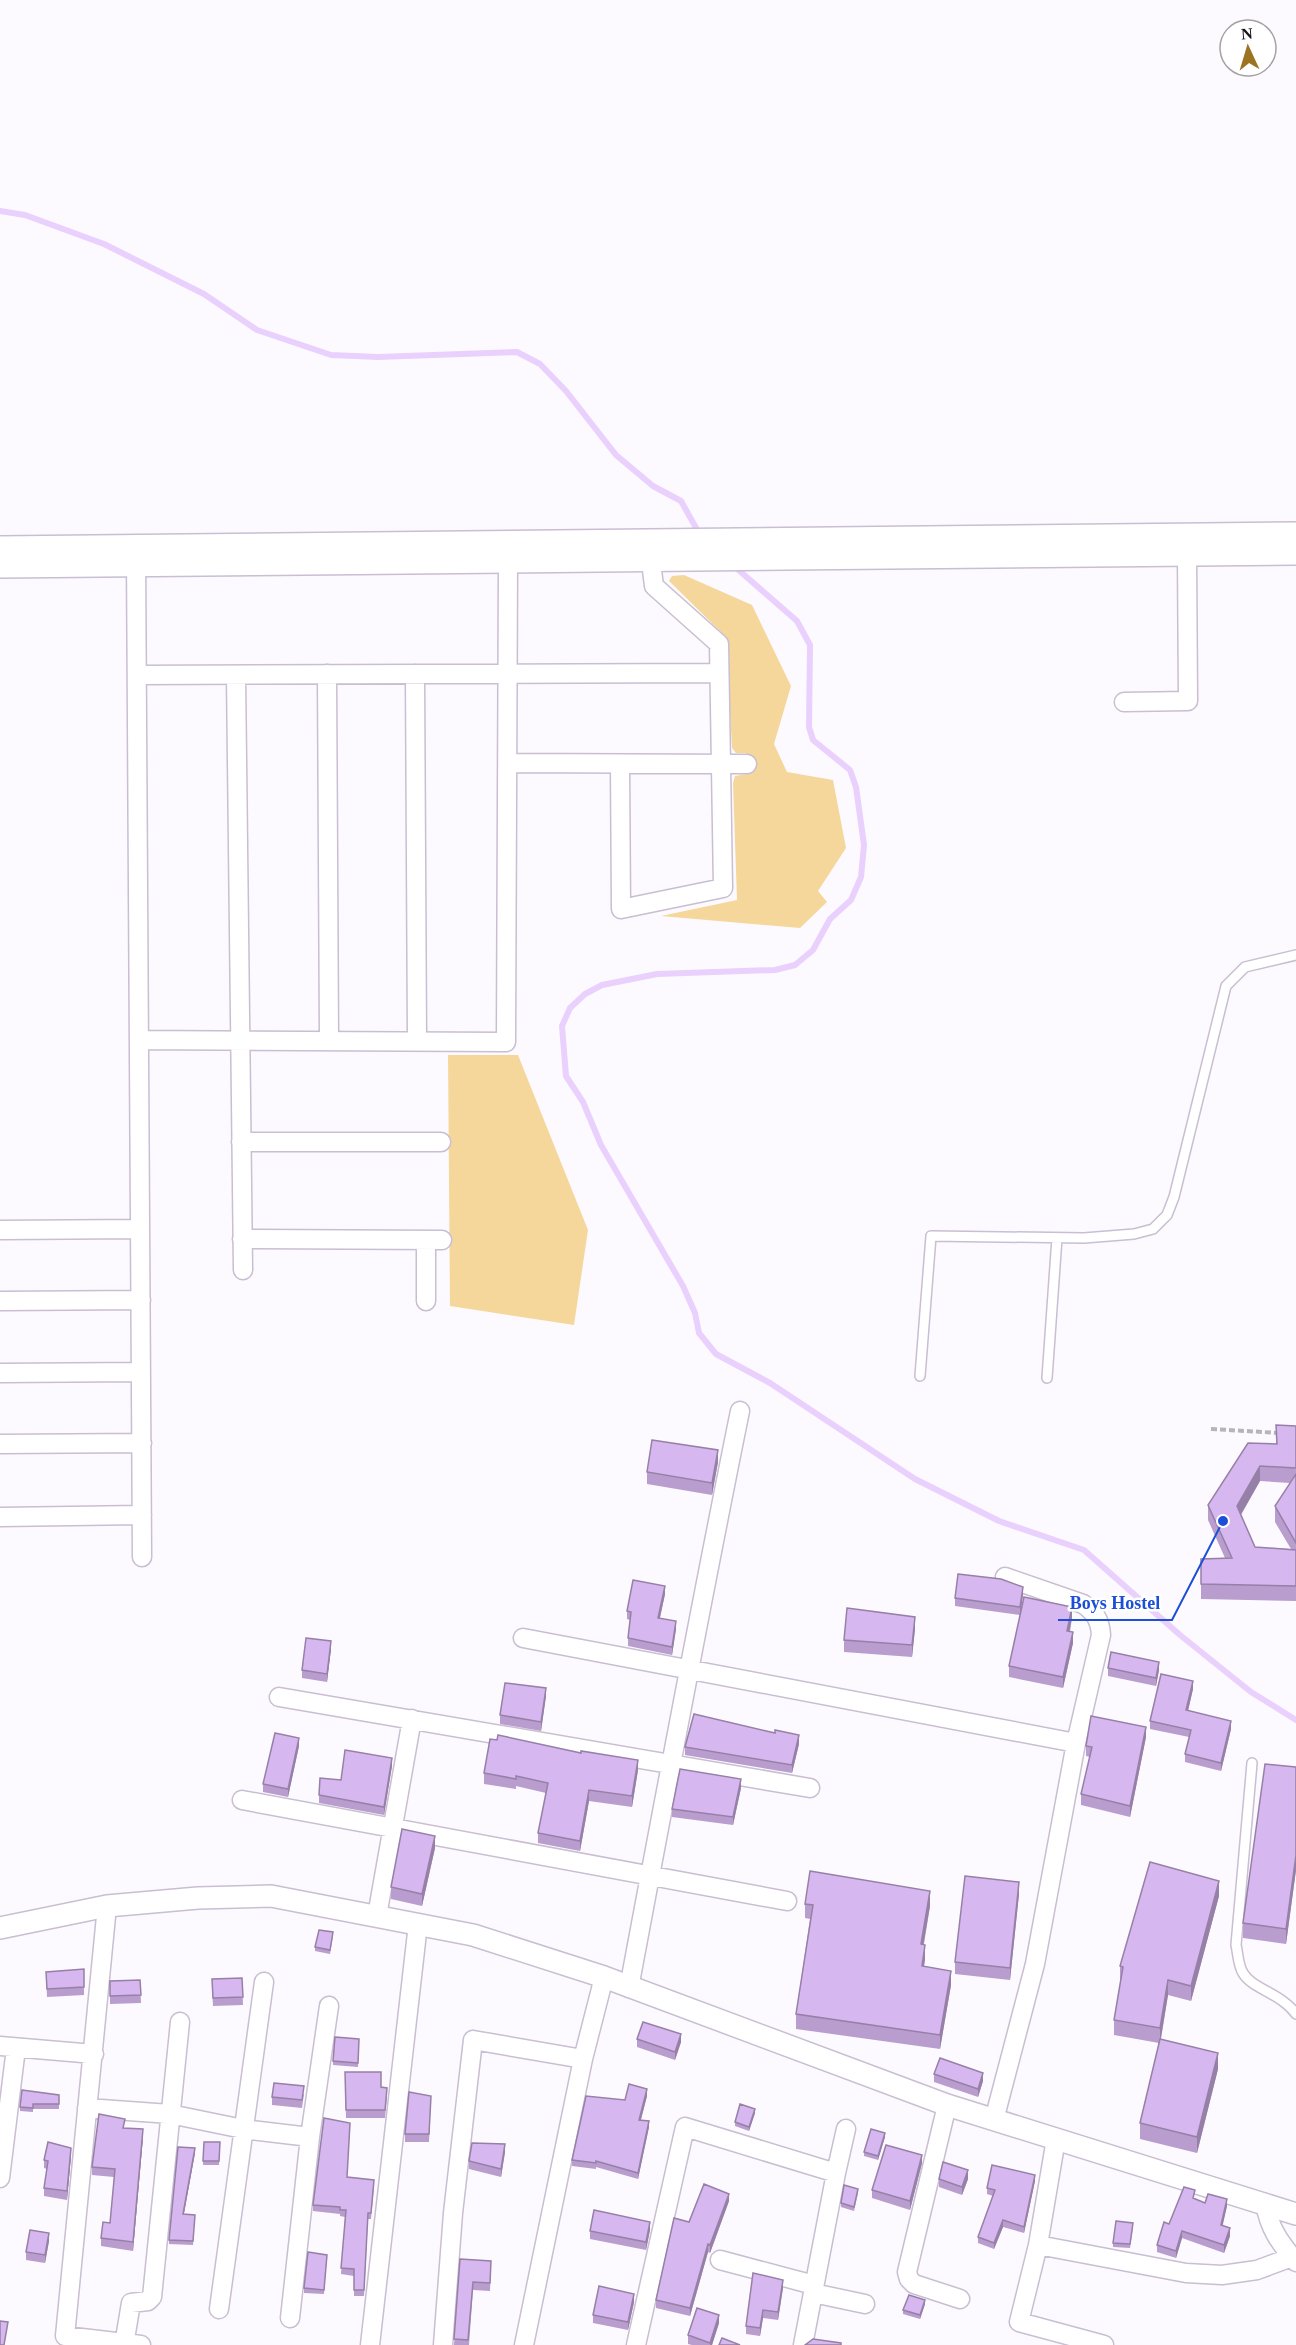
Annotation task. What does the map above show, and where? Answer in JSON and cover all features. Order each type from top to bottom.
[{"type":"street","points":[[0,567],[136,555],[660,541],[1296,533]]},
{"type":"street","points":[[0,547],[136,555],[508,563],[1296,554]]},
{"type":"street","points":[[136,555],[142,1557]]},
{"type":"street","points":[[1124,702],[1188,701],[1187,555]]},
{"type":"street","points":[[620,764],[621,909],[723,888],[719,644],[654,586],[651,562]]},
{"type":"street","points":[[139,1040],[506,1042],[508,563]]},
{"type":"street","points":[[137,675],[719,673]]},
{"type":"street","points":[[327,674],[329,1041]]},
{"type":"street","points":[[415,674],[417,1041]]},
{"type":"street","points":[[236,675],[243,1270]]},
{"type":"street","points":[[508,764],[747,764]]},
{"type":"street","points":[[241,1142],[441,1142]]},
{"type":"street","points":[[0,1230],[140,1229]]},
{"type":"street","points":[[242,1239],[434,1240],[426,1301]]},
{"type":"street","points":[[0,1301],[141,1300]]},
{"type":"street","points":[[0,1373],[141,1372]]},
{"type":"street","points":[[629,1988],[673,1762],[688,1669],[740,1411]]},
{"type":"street","points":[[0,1444],[142,1443]]},
{"type":"street","points":[[0,1517],[142,1515]]},
{"type":"street","points":[[994,2120],[1035,1964],[1076,1743],[1101,1635],[1100,1622],[1092,1610],[1083,1604],[1005,1577]]},
{"type":"street","points":[[523,1638],[688,1669],[804,1694],[1076,1743]]},
{"type":"street","points":[[279,1697],[673,1762],[810,1788]]},
{"type":"street","points":[[377,1916],[412,1719]]},
{"type":"street","points":[[243,1800],[787,1901]]},
{"type":"street","points":[[0,1928],[107,1906],[198,1898],[271,1896],[473,1935],[604,1977],[947,2105],[1296,2214]]},
{"type":"street","points":[[107,1906],[64,2341],[130,2344],[131,2303],[148,2301],[152,2297],[180,2022]]},
{"type":"street","points":[[370,2345],[418,1924]]},
{"type":"street","points":[[524,2345],[583,2059],[604,1977]]},
{"type":"street","points":[[219,2308],[264,1982]]},
{"type":"street","points":[[290,2318],[310,2138],[329,2006]]},
{"type":"street","points":[[443,2345],[453,2213],[473,2040],[583,2059]]},
{"type":"street","points":[[0,2178],[8,2047],[93,2054]]},
{"type":"street","points":[[947,2105],[907,2271],[909,2279],[914,2284],[960,2299]]},
{"type":"street","points":[[87,2108],[170,2114],[243,2129],[310,2138]]},
{"type":"street","points":[[636,2345],[685,2127],[836,2173]]},
{"type":"street","points":[[803,2345],[846,2128]]},
{"type":"street","points":[[1056,2139],[1038,2245],[1019,2322],[1104,2345]]},
{"type":"street","points":[[1038,2245],[1186,2273],[1222,2275],[1257,2270],[1294,2260],[1278,2241],[1268,2221],[1265,2203]]},
{"type":"street","points":[[720,2260],[865,2304]]},
{"type":"lane","points":[[920,1376],[931,1236],[1057,1238],[1134,1234],[1153,1229],[1167,1215],[1226,986],[1245,967],[1296,955]]},
{"type":"lane","points":[[1047,1378],[1057,1238]]},
{"type":"lane","points":[[1252,1762],[1236,1945],[1243,1973],[1253,1984],[1279,1995],[1296,2014]]},
{"type":"path","points":[[1211,1429],[1285,1434]]},
{"type":"shaded area","points":[[684,575],[752,605],[791,686],[774,744],[787,772],[833,780],[846,848],[818,891],[827,902],[800,928],[661,916],[737,900],[733,783],[735,776],[747,774],[746,753],[736,753],[732,748],[726,637],[669,581],[672,576]]},
{"type":"shaded area","points":[[448,1055],[518,1055],[588,1230],[574,1325],[450,1306]]},
{"type":"building","points":[[1276,1425],[1296,1426],[1296,1468],[1260,1466],[1237,1506],[1255,1547],[1296,1550],[1296,1586],[1201,1584],[1201,1559],[1232,1558],[1208,1505],[1248,1443],[1277,1444]]},
{"type":"building","points":[[652,1440],[718,1450],[712,1483],[647,1472]]},
{"type":"building","points":[[1296,1474],[1296,1543],[1275,1506]]},
{"type":"building","points":[[958,1574],[1001,1579],[1023,1587],[1020,1607],[955,1598]]},
{"type":"building","points":[[633,1580],[665,1586],[658,1618],[676,1621],[672,1647],[628,1638],[631,1612],[627,1611]]},
{"type":"building","points":[[1024,1597],[1072,1607],[1067,1631],[1073,1632],[1063,1677],[1009,1666]]},
{"type":"building","points":[[847,1608],[915,1617],[912,1645],[844,1640]]},
{"type":"building","points":[[306,1638],[331,1641],[327,1674],[302,1670]]},
{"type":"building","points":[[1111,1652],[1159,1662],[1156,1678],[1108,1668]]},
{"type":"building","points":[[1161,1674],[1193,1681],[1186,1710],[1231,1721],[1221,1763],[1185,1754],[1191,1730],[1150,1721]]},
{"type":"building","points":[[505,1683],[546,1688],[541,1722],[500,1715]]},
{"type":"building","points":[[694,1714],[775,1733],[775,1730],[799,1735],[792,1765],[685,1747]]},
{"type":"building","points":[[1091,1716],[1146,1727],[1130,1806],[1081,1794],[1092,1747],[1086,1746]]},
{"type":"building","points":[[275,1733],[299,1738],[288,1789],[263,1784]]},
{"type":"building","points":[[498,1735],[581,1753],[581,1751],[638,1760],[632,1796],[589,1790],[580,1841],[538,1833],[548,1783],[516,1776],[516,1779],[484,1773],[490,1739],[497,1740]]},
{"type":"building","points":[[345,1750],[392,1758],[384,1807],[319,1795],[320,1778],[341,1780]]},
{"type":"building","points":[[1265,1764],[1296,1767],[1296,1855],[1286,1929],[1243,1923]]},
{"type":"building","points":[[680,1769],[741,1779],[733,1817],[672,1809]]},
{"type":"building","points":[[402,1829],[435,1836],[422,1894],[391,1887]]},
{"type":"building","points":[[1150,1862],[1219,1881],[1191,1986],[1168,1980],[1160,2028],[1114,2020],[1123,1967],[1120,1966]]},
{"type":"building","points":[[810,1871],[930,1891],[921,1944],[925,1945],[922,1966],[951,1971],[940,2035],[796,2014],[813,1905],[805,1904]]},
{"type":"building","points":[[965,1876],[1019,1882],[1010,1968],[955,1962]]},
{"type":"building","points":[[319,1930],[333,1932],[330,1950],[315,1947]]},
{"type":"building","points":[[84,1969],[84,1987],[47,1989],[46,1972]]},
{"type":"building","points":[[242,1978],[243,1997],[213,1998],[212,1979]]},
{"type":"building","points":[[140,1980],[141,1995],[110,1996],[110,1981]]},
{"type":"building","points":[[643,2022],[681,2034],[675,2052],[637,2039]]},
{"type":"building","points":[[335,2037],[359,2039],[358,2063],[333,2061]]},
{"type":"building","points":[[1160,2039],[1218,2053],[1197,2137],[1140,2123]]},
{"type":"building","points":[[940,2058],[983,2073],[978,2089],[934,2074]]},
{"type":"building","points":[[345,2072],[381,2072],[381,2087],[387,2088],[385,2110],[346,2110]]},
{"type":"building","points":[[274,2083],[304,2086],[302,2100],[272,2097]]},
{"type":"building","points":[[629,2084],[647,2089],[639,2120],[649,2121],[638,2173],[596,2161],[596,2163],[572,2160],[586,2096],[625,2100]]},
{"type":"building","points":[[22,2090],[59,2095],[59,2104],[33,2104],[33,2108],[20,2107]]},
{"type":"building","points":[[409,2092],[431,2096],[429,2134],[405,2134]]},
{"type":"building","points":[[740,2104],[755,2109],[749,2127],[735,2122]]},
{"type":"building","points":[[99,2114],[125,2119],[123,2128],[143,2129],[133,2242],[101,2238],[103,2222],[110,2223],[115,2169],[92,2167]]},
{"type":"building","points":[[324,2118],[350,2123],[347,2177],[374,2180],[371,2213],[368,2213],[364,2290],[354,2290],[354,2269],[341,2268],[346,2210],[340,2210],[340,2207],[313,2205]]},
{"type":"building","points":[[871,2129],[885,2133],[878,2156],[864,2152]]},
{"type":"building","points":[[48,2142],[71,2148],[67,2191],[44,2188],[48,2161],[44,2160]]},
{"type":"building","points":[[204,2142],[220,2142],[219,2161],[203,2161]]},
{"type":"building","points":[[472,2143],[505,2144],[501,2169],[469,2161]]},
{"type":"building","points":[[886,2145],[922,2155],[910,2201],[872,2190]]},
{"type":"building","points":[[178,2147],[195,2148],[183,2214],[195,2215],[193,2241],[169,2240]]},
{"type":"building","points":[[943,2162],[968,2170],[962,2187],[939,2179]]},
{"type":"building","points":[[992,2165],[1035,2175],[1024,2227],[1003,2220],[994,2243],[978,2237],[995,2190],[987,2188]]},
{"type":"building","points":[[704,2184],[729,2194],[710,2245],[708,2244],[690,2308],[656,2300],[674,2218],[689,2222]]},
{"type":"building","points":[[844,2185],[858,2189],[854,2207],[841,2203]]},
{"type":"building","points":[[1184,2187],[1195,2190],[1193,2198],[1205,2203],[1208,2194],[1227,2199],[1221,2225],[1230,2228],[1224,2245],[1182,2231],[1176,2251],[1157,2245],[1164,2222],[1169,2224]]},
{"type":"building","points":[[594,2210],[650,2222],[646,2242],[590,2231]]},
{"type":"building","points":[[1116,2221],[1133,2223],[1130,2244],[1113,2243]]},
{"type":"building","points":[[30,2230],[49,2233],[45,2255],[26,2252]]},
{"type":"building","points":[[308,2252],[327,2255],[324,2290],[304,2288]]},
{"type":"building","points":[[460,2259],[491,2261],[490,2283],[473,2282],[468,2340],[454,2339]]},
{"type":"building","points":[[753,2273],[783,2280],[778,2312],[763,2310],[760,2328],[746,2326]]},
{"type":"building","points":[[599,2286],[634,2294],[628,2322],[593,2315]]},
{"type":"building","points":[[909,2295],[925,2300],[920,2315],[903,2310]]},
{"type":"building","points":[[697,2308],[719,2315],[710,2343],[688,2335]]},
{"type":"building","points":[[0,2321],[8,2322],[4,2345],[0,2345]]},
{"type":"building","points":[[722,2338],[740,2345],[719,2345]]},
{"type":"building","points":[[813,2339],[841,2343],[841,2345],[805,2345]]},
{"type":"waterway","points":[[0,211],[25,215],[104,244],[204,294],[257,330],[331,355],[378,357],[517,352],[540,364],[566,391],[616,455],[653,486],[681,501],[700,535]]},
{"type":"waterway","points":[[734,566],[797,621],[810,645],[809,727],[813,740],[850,770],[856,787],[864,845],[861,877],[851,900],[830,919],[813,950],[795,965],[775,970],[657,974],[602,985],[585,994],[570,1008],[562,1026],[566,1076],[583,1102],[601,1145],[683,1286],[695,1313],[699,1333],[716,1354],[770,1383],[915,1479],[999,1521],[1084,1550],[1180,1635],[1251,1692],[1296,1720]]},
{"type":"place","name":"Boys Hostel","points":[[1223,1521]]}]
